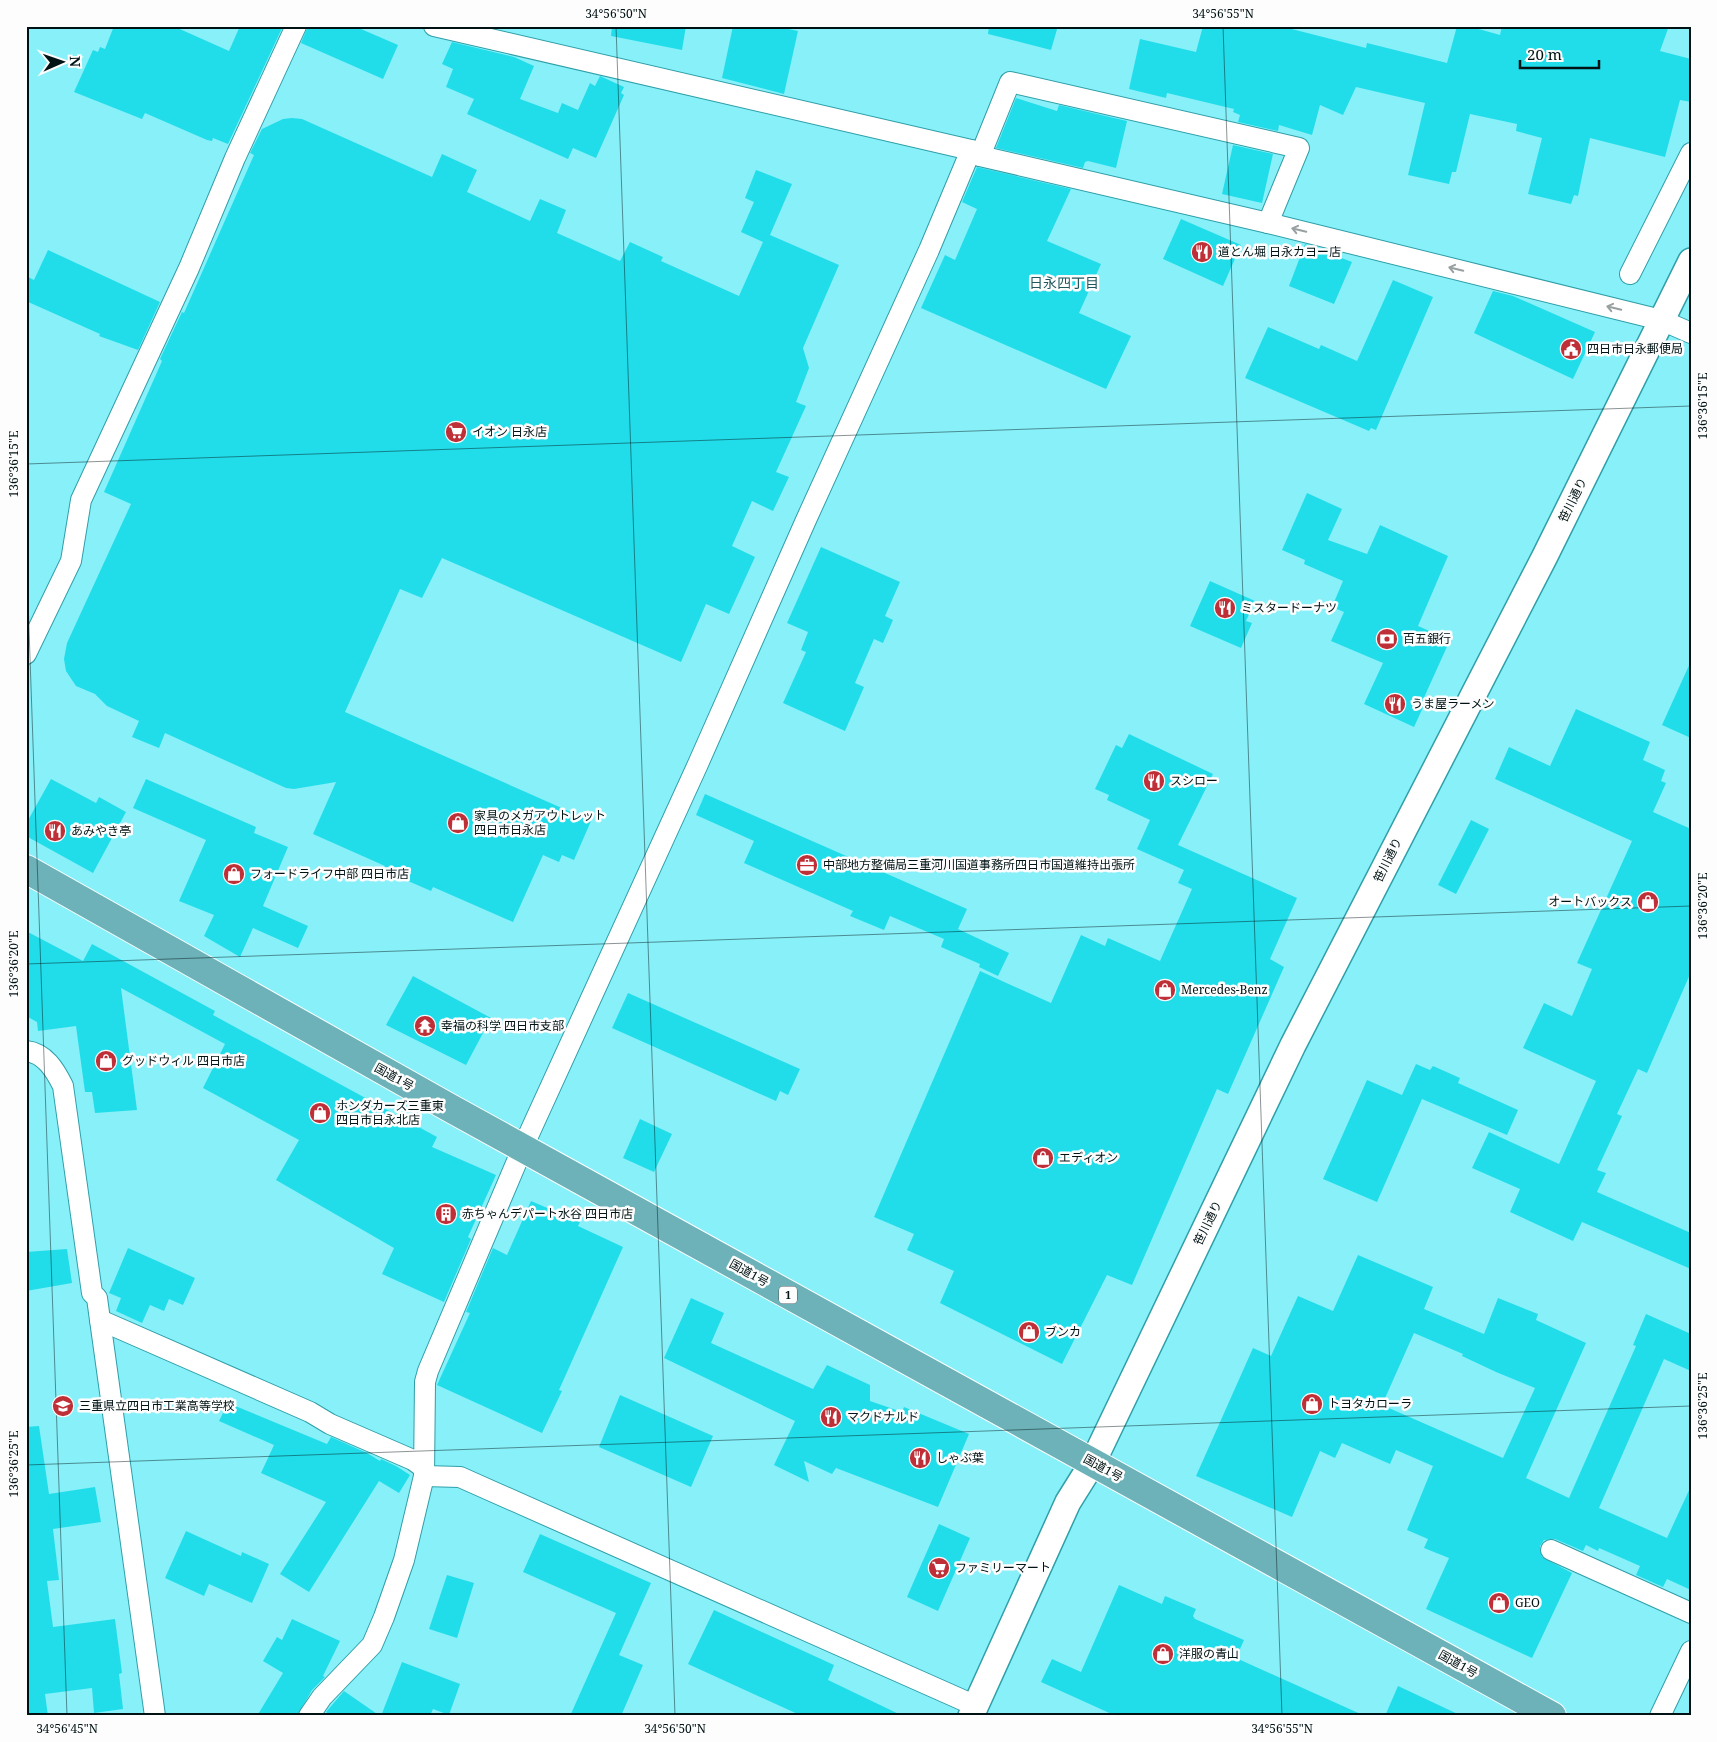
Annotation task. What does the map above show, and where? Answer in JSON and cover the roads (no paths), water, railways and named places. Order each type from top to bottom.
[{"type":"highway","name":"国道1号","points":[[26,869],[523,1147],[1552,1716]]},
{"type":"street","points":[[26,654],[71,561],[81,500],[189,268],[235,158],[296,26]]},
{"type":"street","points":[[434,26],[1268,223],[1662,320],[1691,333]]},
{"type":"street","points":[[309,1716],[322,1698],[372,1645],[404,1560],[424,1472],[425,1382],[428,1371],[523,1147],[698,764],[806,520],[929,250],[1010,82],[1299,148],[1268,223]]},
{"type":"street","points":[[1630,274],[1688,165]]},
{"type":"street","name":"笹川通り","points":[[973,1713],[1068,1502],[1093,1462],[1293,1045],[1545,556],[1691,261]]},
{"type":"street","points":[[26,1051],[39,1055],[49,1063],[63,1086],[92,1293],[97,1298],[155,1716]]},
{"type":"street","points":[[100,1320],[310,1412],[330,1424],[413,1460],[424,1472],[460,1477],[973,1713]]},
{"type":"street","points":[[1551,1550],[1691,1614]]},
{"type":"street","points":[[1660,1716],[1691,1651]]},
{"type":"place","name":"道とん堀 日永カヨー店","points":[[1202,252]]},
{"type":"place","name":"四日市日永郵便局","points":[[1571,349]]},
{"type":"place","name":"イオン 日永店","points":[[456,432]]},
{"type":"place","name":"ミスタードーナツ","points":[[1225,608]]},
{"type":"place","name":"百五銀行","points":[[1387,639]]},
{"type":"place","name":"うま屋ラーメン","points":[[1395,704]]},
{"type":"place","name":"スシロー","points":[[1154,781]]},
{"type":"place","name":"家具のメガアウトレット 四日市日永店","points":[[458,823]]},
{"type":"place","name":"あみやき亭","points":[[55,831]]},
{"type":"place","name":"中部地方整備局三重河川国道事務所四日市国道維持出張所","points":[[807,865]]},
{"type":"place","name":"フォードライフ中部 四日市店","points":[[234,874]]},
{"type":"place","name":"オートバックス","points":[[1648,902]]},
{"type":"place","name":"Mercedes-Benz","points":[[1165,990]]},
{"type":"place","name":"幸福の科学 四日市支部","points":[[425,1026]]},
{"type":"place","name":"グッドウィル 四日市店","points":[[106,1061]]},
{"type":"place","name":"ホンダカーズ三重東 四日市日永北店","points":[[320,1113]]},
{"type":"place","name":"エディオン","points":[[1043,1158]]},
{"type":"place","name":"赤ちゃんデパート水谷 四日市店","points":[[446,1214]]},
{"type":"place","name":"ブンカ","points":[[1029,1332]]},
{"type":"place","name":"トヨタカローラ","points":[[1312,1404]]},
{"type":"place","name":"三重県立四日市工業高等学校","points":[[63,1406]]},
{"type":"place","name":"マクドナルド","points":[[831,1417]]},
{"type":"place","name":"しゃぶ葉","points":[[920,1458]]},
{"type":"place","name":"ファミリーマート","points":[[939,1568]]},
{"type":"place","name":"GEO","points":[[1499,1603]]},
{"type":"place","name":"洋服の青山","points":[[1163,1654]]},
{"type":"district","name":"日永四丁目","points":[[1064,283]]}]
